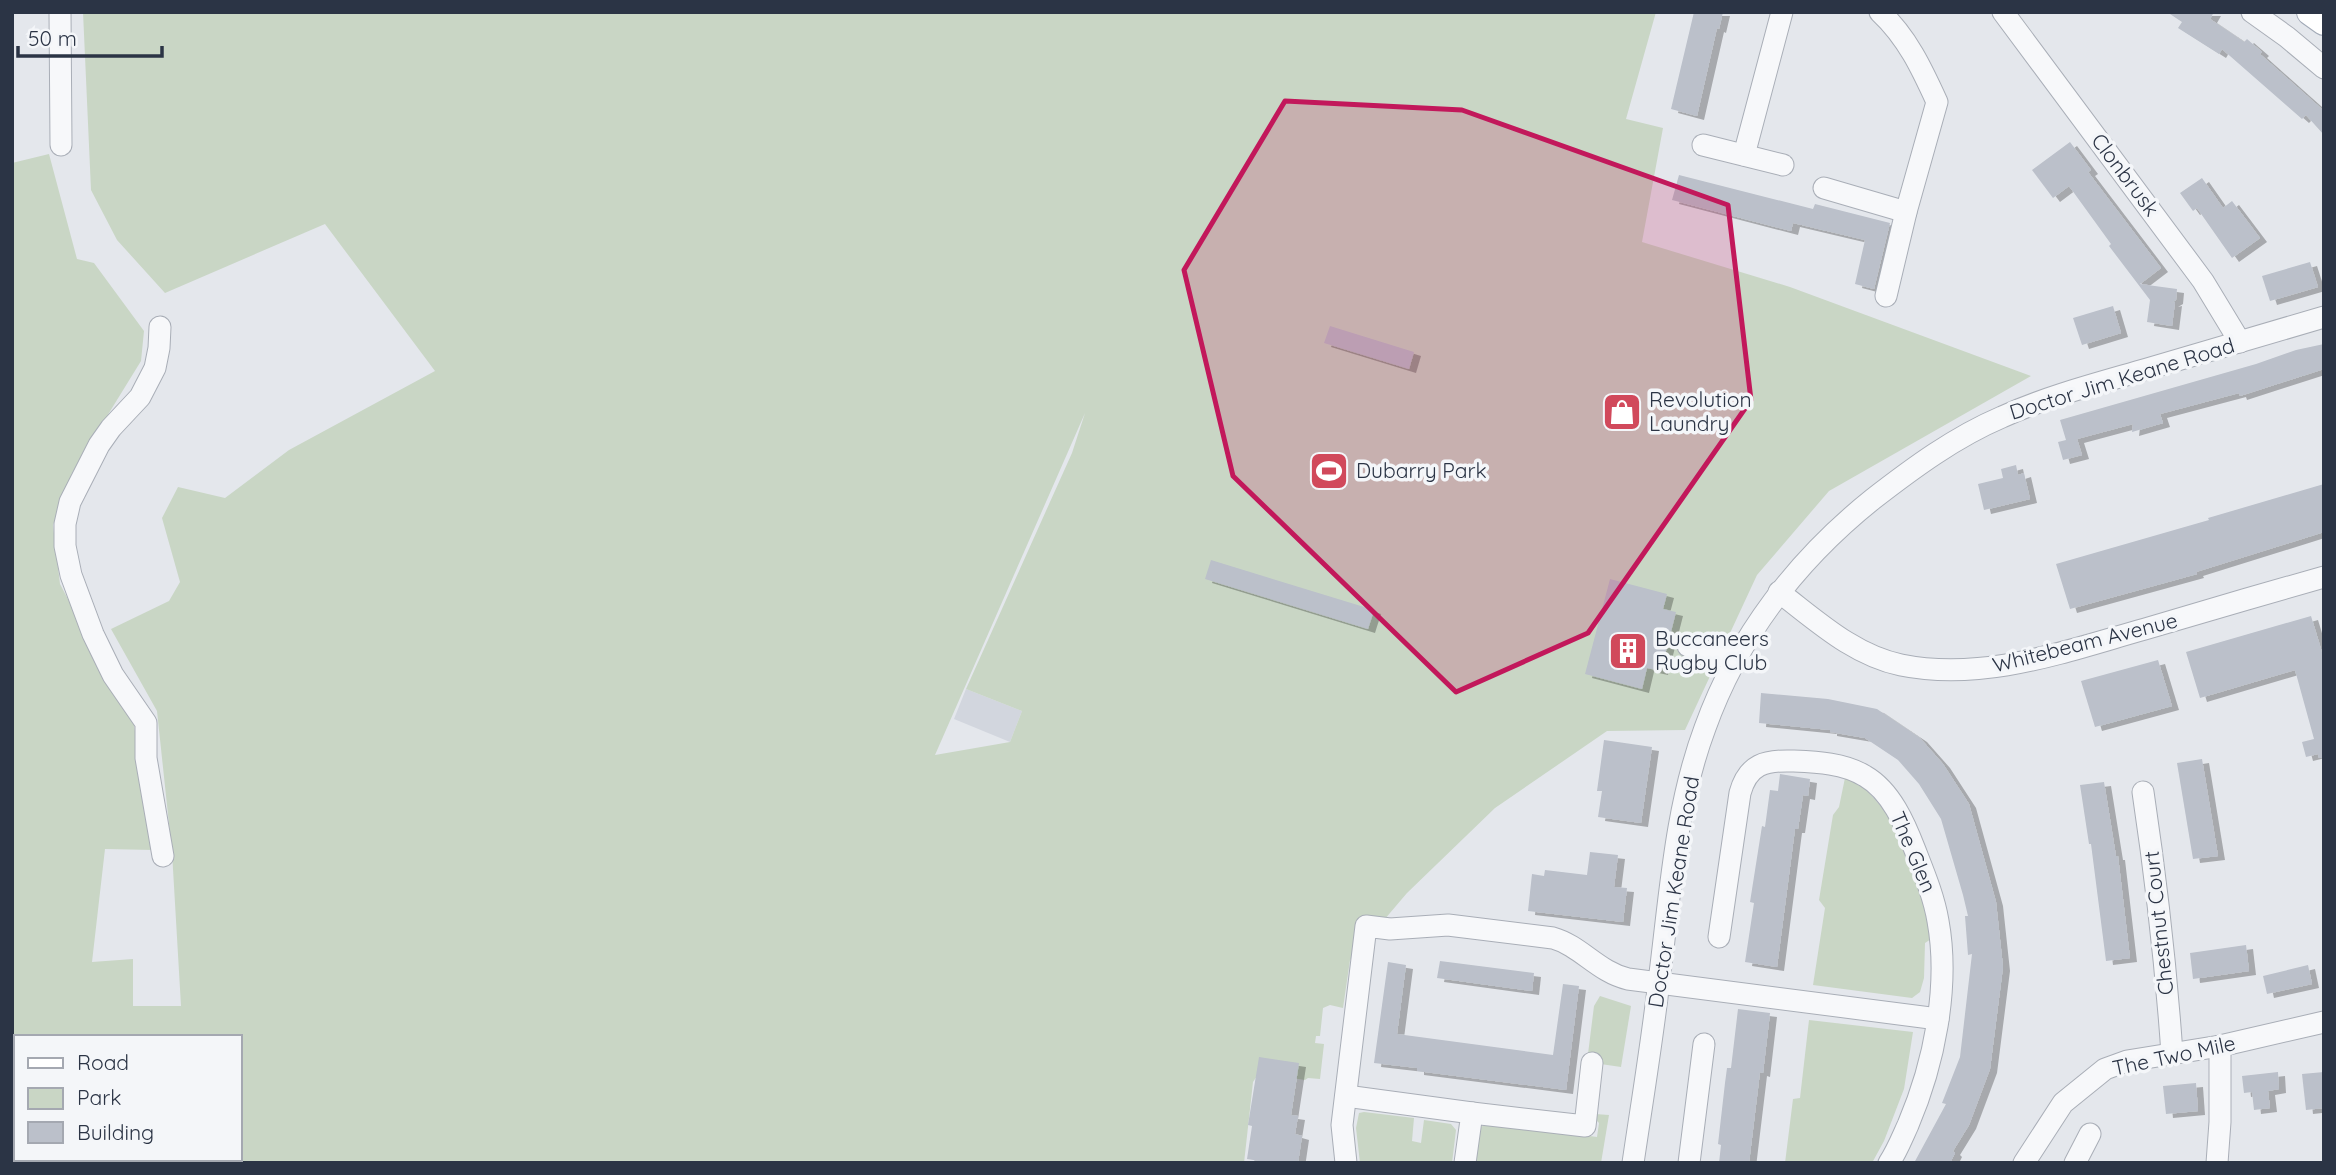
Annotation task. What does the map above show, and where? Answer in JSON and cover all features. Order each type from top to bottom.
[{"type":"main road","points":[[2310,12],[2324,22]]},
{"type":"street","points":[[60,12],[61,145]]},
{"type":"street","points":[[1744,155],[1782,12]]},
{"type":"street","points":[[1880,12],[1914,54],[1937,102],[1886,296]]},
{"type":"street","name":"Clonbrusk","points":[[2003,12],[2203,281],[2240,342]]},
{"type":"street","points":[[2252,12],[2324,68]]},
{"type":"street","points":[[1703,145],[1783,164]]},
{"type":"street","points":[[1824,188],[1906,212]]},
{"type":"street","name":"Doctor Jim Keane Road","points":[[1633,1163],[1671,886],[1688,786],[1704,729],[1735,660],[1779,592],[1828,539],[1859,511],[1964,435],[2006,415],[2098,383],[2324,317]]},
{"type":"street","points":[[160,327],[155,368],[141,397],[111,428],[99,445],[70,502],[65,524],[65,546],[71,575],[93,635],[113,675],[146,723],[146,758],[163,856]]},
{"type":"street","name":"Whitebeam Avenue","points":[[1779,592],[1852,647],[1899,664],[1944,670],[1972,670],[2024,662],[2324,577]]},
{"type":"street","points":[[1688,646],[1735,660]]},
{"type":"street","name":"The Glen","points":[[1719,937],[1740,793],[1742,784],[1757,766],[1780,761],[1817,762],[1855,772],[1872,781],[1892,803],[1913,843],[1929,888],[1942,950],[1938,1018],[1932,1052],[1923,1085],[1889,1163]]},
{"type":"street","name":"Chestnut Court","points":[[2143,792],[2168,992],[2172,1054]]},
{"type":"street","points":[[1346,1163],[1341,1131],[1366,926],[1390,929],[1448,925],[1553,938],[1568,944],[1612,974],[1628,979],[1938,1018]]},
{"type":"street","name":"The Two Mile","points":[[2024,1163],[2063,1103],[2105,1069],[2127,1061],[2221,1046],[2324,1022]]},
{"type":"street","points":[[1689,1163],[1703,1044]]},
{"type":"street","points":[[2217,1163],[2221,1046]]},
{"type":"street","points":[[1346,1096],[1585,1126],[1592,1063]]},
{"type":"street","points":[[1465,1163],[1472,1113]]},
{"type":"street","points":[[2075,1163],[2090,1134]]},
{"type":"highlighted area","points":[[1285,101],[1462,110],[1728,205],[1751,400],[1588,633],[1456,692],[1233,476],[1184,270]]},
{"type":"shaded area","points":[[966,689],[1022,711],[1010,742],[954,719]]},
{"type":"green space","points":[[83,12],[1656,12],[1626,119],[1663,128],[1642,242],[1790,287],[2031,376],[1829,491],[1757,575],[1685,730],[1607,731],[1495,808],[1407,893],[1350,960],[1343,1008],[1330,1005],[1323,1008],[1320,1036],[1316,1036],[1315,1043],[1324,1044],[1320,1079],[1305,1080],[1259,1073],[1253,1082],[1244,1163],[12,1163],[12,163],[49,154],[77,259],[94,263],[144,331],[141,361],[72,473],[53,525],[60,584],[134,725],[154,850],[105,849],[92,962],[133,959],[133,1006],[181,1006],[172,852],[157,711],[111,629],[169,601],[180,582],[162,518],[178,487],[225,498],[289,450],[435,371],[325,224],[165,293],[117,240],[91,190]],"holes":[[[1085,413],[1072,453],[966,689],[1022,711],[1010,742],[935,755]]]},
{"type":"green space","points":[[1846,773],[1866,789],[1895,826],[1921,891],[1931,939],[1925,943],[1924,978],[1920,992],[1912,998],[1813,985],[1825,908],[1819,900],[1833,815],[1839,807]]},
{"type":"green space","points":[[1600,996],[1631,1006],[1621,1067],[1587,1062],[1594,1006]]},
{"type":"green space","points":[[1809,1020],[1913,1032],[1904,1089],[1884,1141],[1872,1163],[1785,1163],[1793,1099],[1800,1098]]},
{"type":"green space","points":[[1359,1113],[1414,1118],[1412,1141],[1421,1143],[1424,1120],[1451,1124],[1456,1130],[1452,1163],[1360,1163],[1356,1128]]},
{"type":"green space","points":[[1595,1114],[1609,1115],[1601,1163],[1474,1163],[1480,1127],[1492,1123],[1597,1137],[1599,1123]]},
{"type":"building","points":[[1694,12],[1723,12],[1697,116],[1671,109]]},
{"type":"building","points":[[2167,12],[2214,12],[2210,19],[2244,42],[2247,39],[2324,111],[2324,135],[2306,115],[2302,119],[2222,49],[2219,54],[2178,28],[2182,22]]},
{"type":"building","points":[[2070,142],[2091,170],[2088,172],[2161,268],[2140,284],[2177,289],[2176,300],[2171,303],[2175,302],[2172,326],[2147,322],[2150,300],[2109,246],[2111,244],[2069,186],[2053,198],[2032,170]]},
{"type":"building","points":[[1679,175],[1813,209],[1815,204],[1890,223],[1874,289],[1855,284],[1865,240],[1793,223],[1791,231],[1672,200]]},
{"type":"building","points":[[2202,178],[2223,208],[2232,201],[2260,238],[2232,258],[2197,208],[2193,211],[2180,193]]},
{"type":"building","points":[[2310,262],[2318,287],[2270,301],[2262,276]]},
{"type":"building","points":[[2113,306],[2121,333],[2082,345],[2073,318]]},
{"type":"building","points":[[1330,326],[1414,352],[1409,369],[1324,343]]},
{"type":"building","points":[[2324,344],[2324,369],[2240,396],[2239,393],[2160,414],[2163,423],[2132,432],[2133,424],[2077,439],[2082,455],[2063,460],[2058,442],[2066,440],[2060,420]]},
{"type":"building","points":[[2016,465],[2018,475],[2024,473],[2030,499],[1984,510],[1978,484],[2003,478],[2001,469]]},
{"type":"building","points":[[2324,484],[2324,532],[2196,572],[2197,574],[2070,609],[2056,564]]},
{"type":"building","points":[[1211,560],[1374,610],[1368,629],[1205,579]]},
{"type":"building","name":"Buccaneers Rugby Club","points":[[1610,579],[1667,594],[1663,609],[1676,612],[1661,671],[1647,668],[1642,689],[1585,674]]},
{"type":"building","points":[[2311,616],[2324,659],[2324,758],[2319,758],[2318,754],[2306,757],[2302,742],[2314,739],[2295,670],[2200,698],[2186,652]]},
{"type":"building","points":[[2158,660],[2172,706],[2095,727],[2081,681]]},
{"type":"building","points":[[1761,693],[1828,699],[1877,709],[1920,738],[1943,764],[1969,804],[1996,902],[2003,967],[1990,1069],[1969,1125],[1953,1151],[1955,1153],[1950,1163],[1914,1163],[1946,1104],[1942,1103],[1960,1057],[1972,954],[1968,955],[1965,916],[1968,916],[1941,819],[1919,784],[1898,760],[1865,738],[1830,730],[1759,723]]},
{"type":"building","points":[[1604,740],[1652,747],[1641,823],[1598,817],[1602,791],[1597,791]]},
{"type":"building","points":[[2202,759],[2218,856],[2193,859],[2177,763]]},
{"type":"building","points":[[1780,774],[1810,779],[1808,796],[1803,795],[1798,829],[1795,829],[1777,967],[1745,962],[1754,903],[1750,902],[1762,826],[1765,827],[1770,790],[1778,791]]},
{"type":"building","points":[[2104,782],[2118,856],[2130,958],[2106,961],[2091,844],[2080,785]]},
{"type":"building","points":[[1590,852],[1618,855],[1614,887],[1627,888],[1623,922],[1528,911],[1532,874],[1544,876],[1545,870],[1587,875]]},
{"type":"building","points":[[2246,945],[2249,971],[2193,979],[2190,953]]},
{"type":"building","points":[[1440,961],[1534,973],[1532,991],[1437,978]]},
{"type":"building","points":[[1388,962],[1406,965],[1397,1034],[1553,1055],[1563,984],[1579,986],[1566,1090],[1374,1063]]},
{"type":"building","points":[[2308,965],[2312,984],[2267,994],[2263,976]]},
{"type":"building","points":[[1738,1009],[1770,1013],[1763,1073],[1760,1072],[1749,1163],[1719,1163],[1721,1145],[1718,1144],[1725,1083],[1727,1068],[1731,1068]]},
{"type":"building","points":[[1259,1057],[1299,1063],[1291,1115],[1298,1116],[1295,1134],[1302,1136],[1298,1163],[1247,1159],[1252,1126],[1248,1125]]},
{"type":"building","points":[[2278,1072],[2279,1089],[2268,1091],[2270,1108],[2254,1110],[2252,1092],[2244,1093],[2242,1076]]},
{"type":"building","points":[[2324,1072],[2324,1108],[2306,1110],[2302,1074]]},
{"type":"building","points":[[2196,1083],[2198,1111],[2166,1114],[2163,1086]]},
{"type":"place","name":"Revolution Laundry","points":[[1622,412]]},
{"type":"place","name":"Dubarry Park","points":[[1329,471]]},
{"type":"place","name":"Buccaneers Rugby Club","points":[[1628,651]]}]
